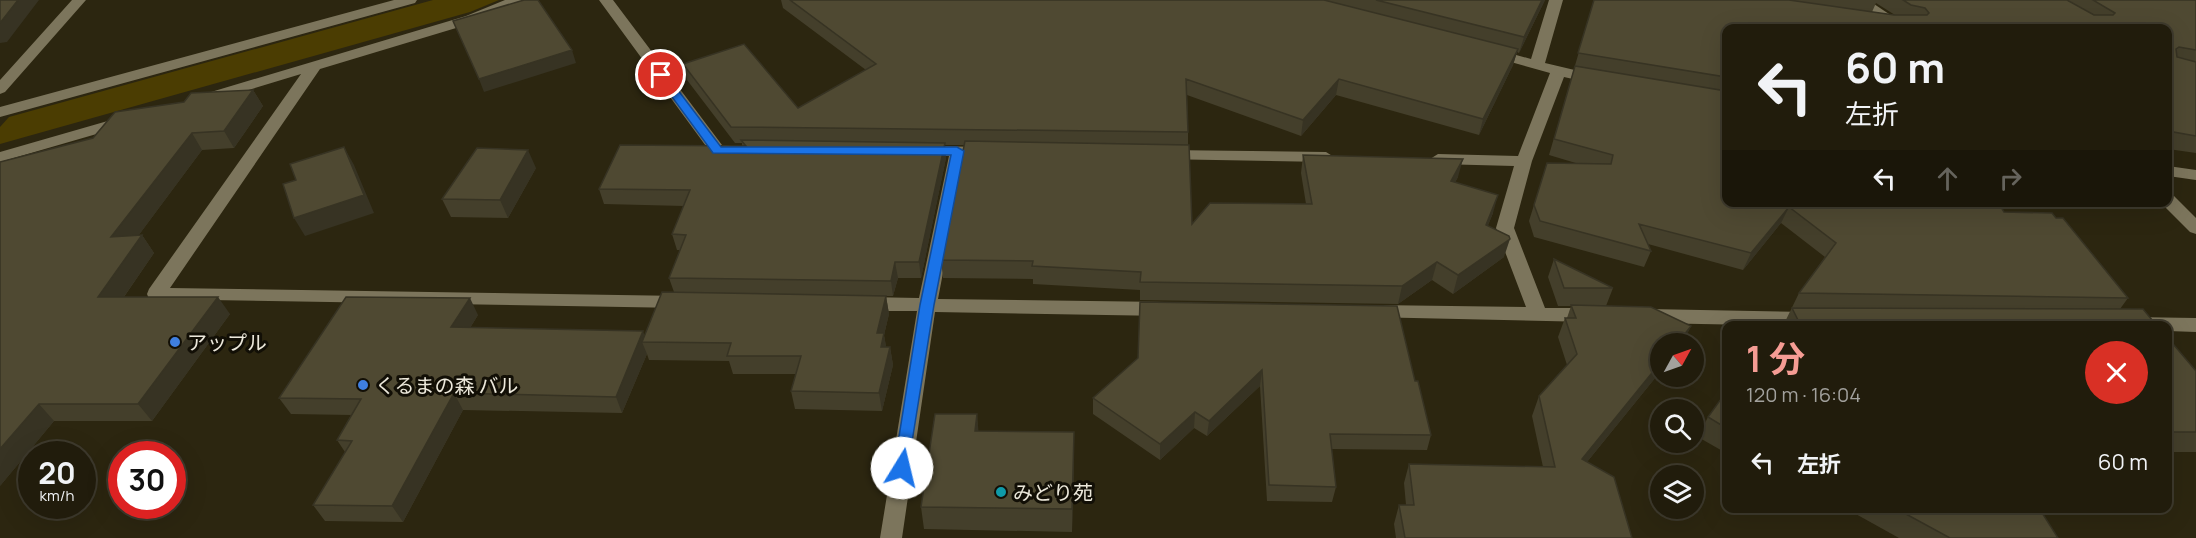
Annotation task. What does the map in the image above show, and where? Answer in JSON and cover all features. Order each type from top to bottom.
[{"type":"street","points":[[0,89],[79,0]]},
{"type":"street","points":[[0,112],[410,0]]},
{"type":"street","points":[[190,102],[471,19],[517,0]]},
{"type":"street","points":[[606,0],[717,150],[752,150]]},
{"type":"street","points":[[1537,64],[1556,0]]},
{"type":"street","points":[[1858,0],[1899,24]]},
{"type":"street","points":[[1869,22],[1881,24]]},
{"type":"street","points":[[1480,50],[1537,64],[1558,73],[1614,82]]},
{"type":"street","points":[[314,67],[156,294],[702,302]]},
{"type":"street","points":[[1538,315],[1505,228],[1524,161],[1558,73]]},
{"type":"street","points":[[0,157],[134,118]]},
{"type":"street","points":[[900,151],[1005,152]]},
{"type":"street","points":[[891,538],[927,305],[957,151]]},
{"type":"street","points":[[1146,154],[1347,158]]},
{"type":"street","points":[[1418,159],[1524,161]]},
{"type":"street","points":[[2172,172],[2196,175]]},
{"type":"street","points":[[2172,204],[2196,228]]},
{"type":"street","points":[[844,304],[1179,309]]},
{"type":"street","points":[[1358,312],[1609,316]]},
{"type":"street","points":[[1633,316],[1825,319]]},
{"type":"street","points":[[2172,324],[2196,325]]},
{"type":"shaded area","points":[[433,0],[499,0],[470,12],[0,144],[0,127],[9,117]]},
{"type":"building","points":[[0,0],[18,0],[0,23]]},
{"type":"building","points":[[524,0],[538,0],[572,50],[479,79],[453,21]]},
{"type":"building","points":[[790,0],[1324,0],[1518,49],[1483,119],[1339,79],[1303,120],[1186,79],[1188,132],[731,127],[683,64],[744,44],[798,108],[876,64]]},
{"type":"building","points":[[1376,0],[1542,0],[1524,37]]},
{"type":"building","points":[[1594,0],[1789,0],[1894,15],[1927,15],[1929,13],[1925,8],[1911,5],[1903,0],[2067,0],[2094,15],[2113,15],[2115,13],[2093,0],[2196,0],[2196,50],[2179,47],[2176,49],[2177,57],[2196,62],[2196,136],[2172,132],[2172,24],[1722,24],[1722,76],[1578,53]]},
{"type":"building","points":[[1575,66],[1722,90],[1722,207],[1789,207],[1751,253],[1639,224],[1651,251],[1540,221],[1534,205],[1547,163],[1611,164],[1613,155],[1554,139]]},
{"type":"building","points":[[253,90],[224,131],[192,133],[111,237],[142,235],[98,297],[218,297],[138,404],[39,404],[0,449],[0,162],[93,138],[115,112],[184,102],[191,93]]},
{"type":"building","points":[[741,140],[945,143],[919,262],[895,262],[891,281],[669,278],[686,235],[672,234],[690,190],[599,189],[620,145],[746,146]]},
{"type":"building","points":[[965,141],[1189,145],[1192,224],[1210,203],[1312,204],[1303,155],[1463,159],[1451,181],[1498,195],[1486,225],[1509,236],[1510,239],[1458,275],[1437,262],[1402,286],[1140,282],[1141,272],[1032,266],[1033,261],[941,260]]},
{"type":"building","points":[[344,147],[364,195],[294,218],[283,184],[296,180],[290,164]]},
{"type":"building","points":[[477,148],[528,150],[500,200],[442,199]]},
{"type":"building","points":[[1789,207],[2001,207],[2004,212],[2052,213],[2056,218],[2063,218],[2128,298],[1799,293],[1836,243]]},
{"type":"building","points":[[1554,259],[1613,288],[1564,288]]},
{"type":"building","points":[[662,292],[886,296],[877,333],[884,333],[881,347],[890,347],[879,393],[791,391],[801,356],[727,356],[731,343],[642,342]]},
{"type":"building","points":[[346,297],[470,298],[451,327],[643,331],[616,397],[454,393],[392,506],[313,505],[352,441],[337,440],[361,399],[279,398]]},
{"type":"building","points":[[1140,302],[1397,306],[1431,435],[1330,434],[1336,487],[1269,485],[1262,370],[1209,421],[1195,412],[1160,444],[1093,398],[1138,358]]},
{"type":"building","points":[[1571,305],[1651,307],[1691,326],[1686,333],[1650,333],[1650,375],[1582,459],[1614,477],[1632,538],[1405,538],[1399,505],[1414,505],[1409,464],[1555,467],[1539,396],[1577,354],[1565,318],[1576,318]]},
{"type":"building","points":[[1792,308],[2143,309],[2153,321],[1798,321]]},
{"type":"building","points":[[2172,343],[2196,371],[2196,432],[2172,432]]},
{"type":"building","points":[[1722,398],[1722,426],[1708,417]]},
{"type":"building","name":"みどり苑","points":[[935,414],[977,414],[975,431],[1074,432],[1072,509],[921,507]]},
{"type":"building","points":[[1904,513],[2042,513],[2058,538],[1950,538]]},
{"type":"place","name":"アップル","points":[[175,342]]},
{"type":"place","name":"くるまの森 バル","points":[[363,385]]},
{"type":"place","name":"みどり苑","points":[[1001,492]]},
{"type":"route","points":[[661,75],[717,150],[957,151],[927,305],[902,468]]}]
